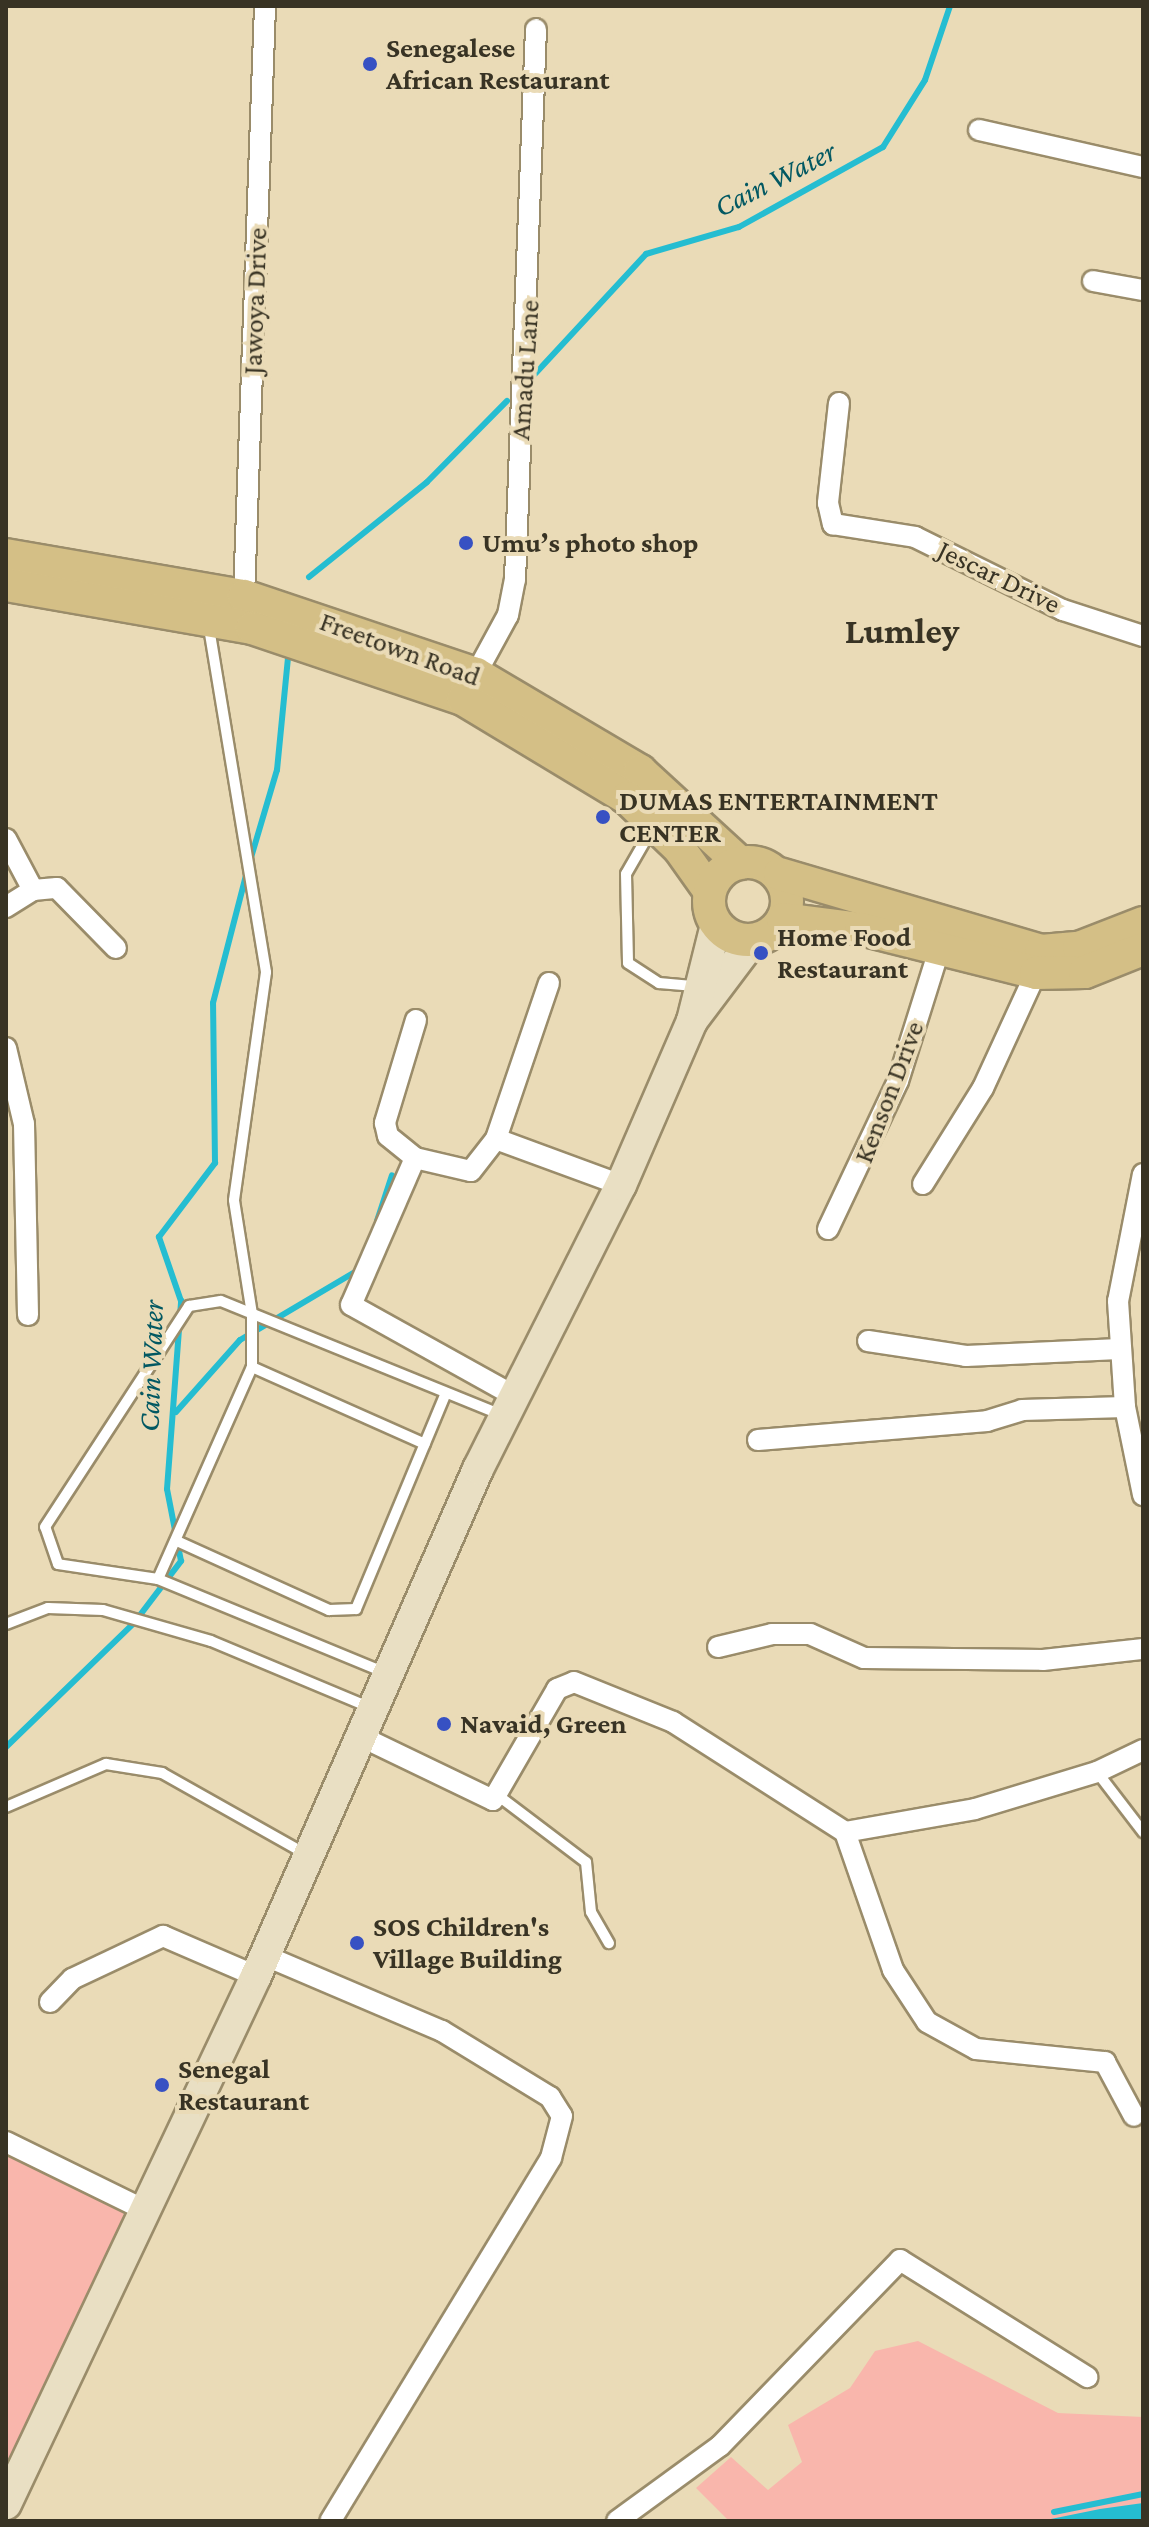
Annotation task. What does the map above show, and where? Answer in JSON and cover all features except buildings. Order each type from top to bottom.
[{"type":"main road","name":"Freetown Road","points":[[6,555],[244,596],[470,686],[640,771],[740,863]]},
{"type":"main road","name":"Freetown Road","points":[[6,585],[208,620],[400,672],[470,686],[655,823],[709,890]]},
{"type":"main road","points":[[692,1021],[695,986],[716,925],[709,890],[740,863],[1041,951],[1079,948],[1143,923]]},
{"type":"main road","points":[[780,874],[783,919]]},
{"type":"main road","points":[[6,2504],[261,1966],[508,1405],[621,1185],[692,1021],[753,940],[783,919],[1036,973],[1085,972],[1143,949]]},
{"type":"main road","points":[[716,925],[753,940]]},
{"type":"street","name":"Jawoya Drive","points":[[244,596],[265,6]]},
{"type":"street","name":"Amadu Lane","points":[[470,686],[508,615],[515,580],[536,29]]},
{"type":"street","points":[[979,130],[1143,167]]},
{"type":"street","points":[[1093,281],[1143,290]]},
{"type":"street","name":"Jescar Drive","points":[[839,403],[828,503],[833,524],[915,537],[1063,610],[1143,636]]},
{"type":"street","points":[[6,839],[33,890]]},
{"type":"street","points":[[6,907],[33,890],[57,888],[116,948]]},
{"type":"street","name":"Kenson Drive","points":[[828,1229],[898,1081],[939,950]]},
{"type":"street","points":[[923,1184],[983,1088],[1036,973]]},
{"type":"street","points":[[416,1020],[385,1123],[388,1136],[415,1158],[471,1171],[496,1139],[549,983]]},
{"type":"street","points":[[6,1048],[24,1124],[28,1315]]},
{"type":"street","points":[[496,1139],[621,1185]]},
{"type":"street","points":[[415,1158],[351,1305],[508,1405]]},
{"type":"street","points":[[1143,1174],[1118,1301],[1125,1407],[1143,1495]]},
{"type":"street","points":[[868,1341],[966,1356],[1119,1349]]},
{"type":"street","points":[[758,1440],[987,1421],[1022,1410],[1125,1407]]},
{"type":"street","points":[[718,1647],[785,1634],[826,1639],[864,1658],[1043,1660],[1143,1649]]},
{"type":"street","points":[[364,1738],[486,1800],[500,1797],[557,1689],[574,1682],[673,1722],[845,1832],[893,1970],[927,2022],[976,2049],[1105,2062],[1134,2116]]},
{"type":"street","points":[[845,1832],[975,1809],[1097,1772],[1143,1750]]},
{"type":"street","points":[[50,2002],[72,1979],[163,1936],[261,1966],[442,2031],[550,2097],[562,2116],[551,2158],[330,2521]]},
{"type":"street","points":[[6,2142],[145,2210]]},
{"type":"street","points":[[617,2521],[720,2446],[900,2260],[1087,2377]]},
{"type":"lane","points":[[158,1579],[179,1542],[252,1367],[252,1314],[234,1200],[264,1000],[264,943],[247,864],[208,620]]},
{"type":"lane","points":[[655,823],[626,874],[628,963],[659,983],[695,986]]},
{"type":"lane","points":[[388,1674],[158,1579],[58,1564],[45,1527],[189,1306],[221,1301],[446,1393],[508,1405]]},
{"type":"lane","points":[[252,1367],[425,1444]]},
{"type":"lane","points":[[179,1542],[345,1614],[356,1609],[446,1393]]},
{"type":"lane","points":[[6,1624],[48,1608],[103,1610],[211,1641],[374,1709]]},
{"type":"lane","points":[[6,1807],[81,1769],[120,1766],[162,1773],[308,1855]]},
{"type":"lane","points":[[1097,1772],[1143,1832]]},
{"type":"lane","points":[[500,1797],[586,1862],[591,1912],[609,1943]]},
{"type":"shaded area","points":[[6,2150],[125,2210],[14,2521],[6,2521]]},
{"type":"shaded area","points":[[918,2341],[1058,2413],[1143,2417],[1143,2503],[1041,2521],[729,2521],[696,2488],[731,2457],[768,2490],[802,2462],[788,2425],[850,2388],[875,2351]]},
{"type":"water","points":[[1143,2503],[1143,2521],[1041,2521],[1100,2509]]},
{"type":"waterway","name":"Cain Water","points":[[534,375],[646,254],[739,227],[883,147],[925,80],[950,6]]},
{"type":"waterway","name":"Cain Water","points":[[309,577],[427,482],[507,401]]},
{"type":"waterway","name":"Cain Water","points":[[250,861],[277,770],[288,657]]},
{"type":"waterway","name":"Cain Water","points":[[6,1747],[134,1623],[181,1561],[167,1489],[181,1301],[159,1237],[215,1163],[213,1003],[247,872]]},
{"type":"waterway","points":[[377,1221],[392,1175]]},
{"type":"waterway","points":[[176,1412],[240,1340],[360,1269]]},
{"type":"waterway","points":[[1054,2512],[1143,2494]]},
{"type":"place","name":"Senegalese African Restaurant","points":[[370,64]]},
{"type":"place","name":"Umu’s photo shop","points":[[466,543]]},
{"type":"place","name":"DUMAS ENTERTAINMENT CENTER","points":[[603,817]]},
{"type":"place","name":"Home Food Restaurant","points":[[761,953]]},
{"type":"place","name":"Navaid, Green","points":[[444,1724]]},
{"type":"place","name":"SOS Children's Village Building","points":[[357,1943]]},
{"type":"place","name":"Senegal Restaurant","points":[[162,2085]]},
{"type":"district","name":"Lumley","points":[[902,632]]}]
